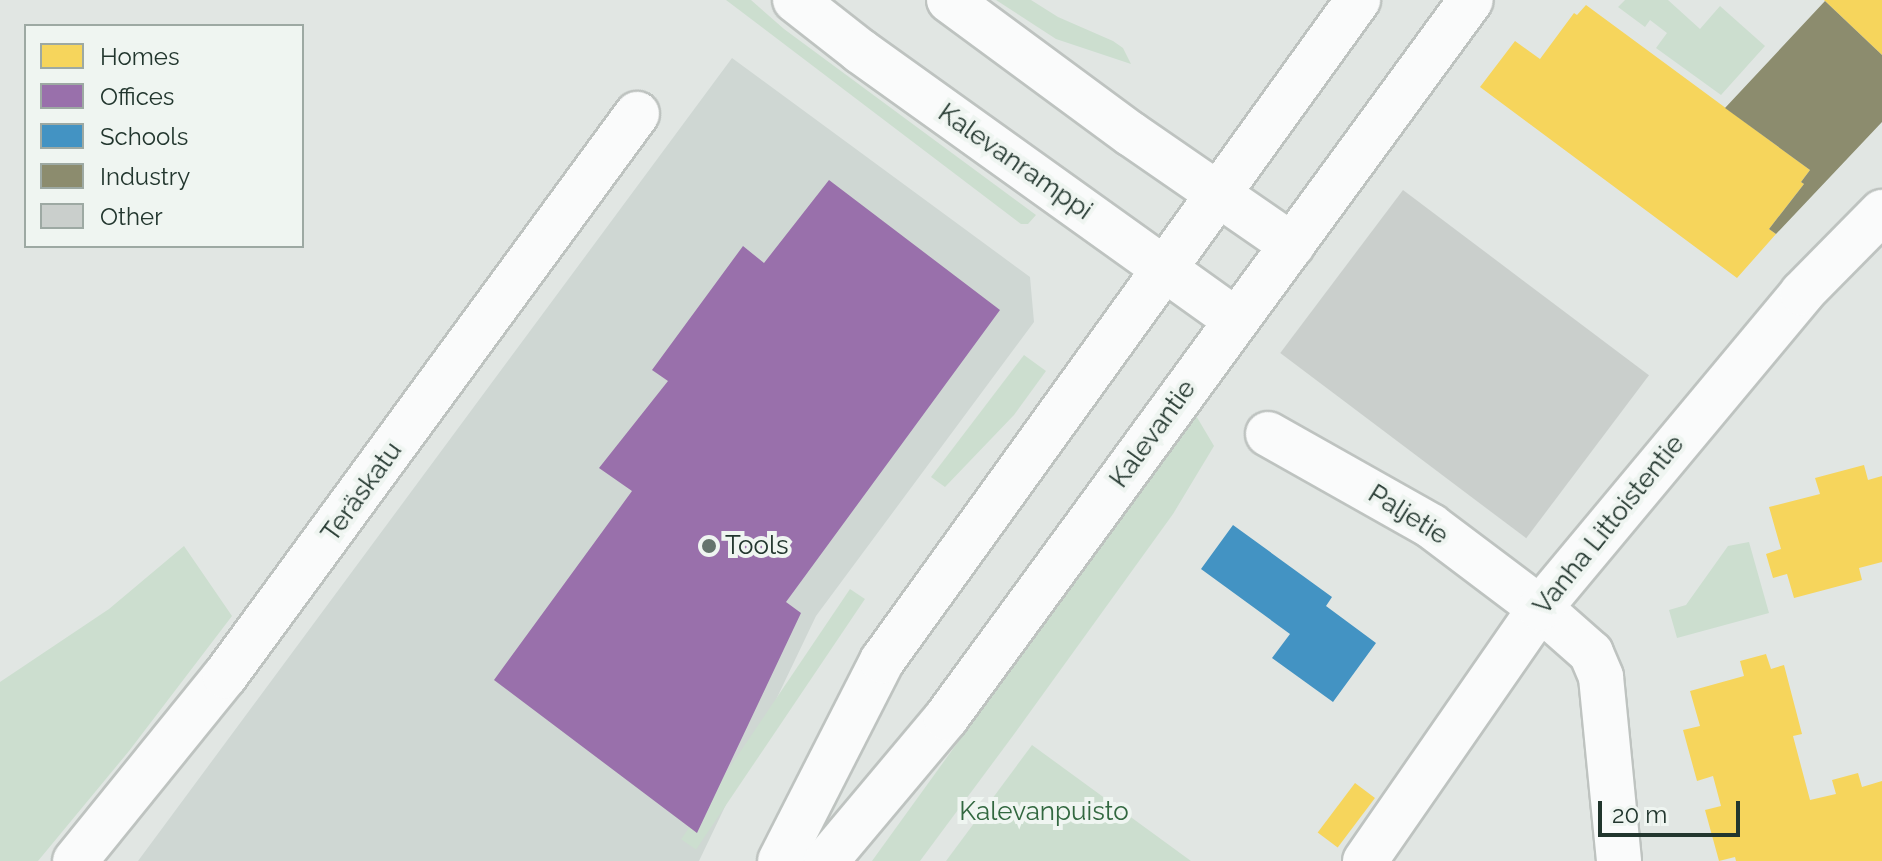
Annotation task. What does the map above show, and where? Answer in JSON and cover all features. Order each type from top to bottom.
[{"type":"main road","name":"Kalevanramppi","points":[[795,0],[860,51],[1236,320]]},
{"type":"main road","points":[[949,0],[1292,245]]},
{"type":"main road","points":[[780,861],[882,661],[1358,0]]},
{"type":"main road","name":"Kalevantie","points":[[826,861],[946,718],[1471,0]]},
{"type":"main road","name":"Teräskatu","points":[[75,861],[225,676],[637,114]]},
{"type":"main road","name":"Vanha Littoistentie","points":[[1365,861],[1540,608],[1776,324],[1882,212]]},
{"type":"main road","name":"Paljetie","points":[[1268,434],[1431,526],[1540,608],[1591,653],[1601,677],[1619,861]]},
{"type":"shaded area","points":[[732,58],[1030,277],[1034,322],[816,616],[699,861],[138,861]]},
{"type":"green space","points":[[726,0],[751,0],[784,29],[1036,215],[1028,224],[1021,224]]},
{"type":"green space","points":[[996,0],[1031,0],[1058,17],[1113,41],[1123,48],[1131,64],[1056,39]]},
{"type":"green space","points":[[1625,0],[1668,0],[1700,29],[1720,6],[1765,46],[1721,95],[1656,48],[1667,33],[1650,20],[1645,27],[1618,7]]},
{"type":"green space","points":[[1024,355],[1046,371],[1014,415],[945,487],[931,477]]},
{"type":"green space","points":[[1195,414],[1214,446],[1173,514],[1012,737],[920,861],[872,861]]},
{"type":"green space","points":[[1749,542],[1769,613],[1677,638],[1669,610],[1686,605],[1728,546]]},
{"type":"green space","points":[[184,546],[232,616],[129,751],[38,861],[0,861],[0,682],[109,609]]},
{"type":"green space","points":[[850,589],[865,599],[696,849],[681,839]]},
{"type":"green space","name":"Kalevanpuisto","points":[[1032,745],[1191,861],[946,861]]},
{"type":"building: Homes","points":[[1824,0],[1882,0],[1882,55]]},
{"type":"building: Homes","points":[[1586,5],[1810,170],[1801,182],[1804,184],[1769,229],[1776,234],[1737,278],[1480,87],[1515,41],[1540,59],[1574,13],[1577,15]]},
{"type":"building: Homes","points":[[1864,465],[1868,480],[1882,476],[1882,562],[1859,568],[1862,580],[1794,598],[1787,574],[1773,578],[1766,554],[1781,549],[1769,507],[1820,494],[1815,478]]},
{"type":"building: Homes","points":[[1766,654],[1771,669],[1784,665],[1802,734],[1793,736],[1810,800],[1836,794],[1832,780],[1858,773],[1862,787],[1882,781],[1882,861],[1736,861],[1735,857],[1719,861],[1705,810],[1721,806],[1713,776],[1697,781],[1683,730],[1700,726],[1690,691],[1744,676],[1740,661]]},
{"type":"building: Homes","points":[[1355,783],[1375,798],[1338,848],[1318,833]]},
{"type":"building: Offices","name":"Tools","points":[[829,180],[1000,310],[786,602],[801,613],[697,833],[494,680],[632,491],[599,468],[668,381],[652,370],[743,246],[764,263]]},
{"type":"building: Schools","points":[[1233,525],[1332,597],[1326,606],[1376,643],[1333,702],[1272,658],[1290,634],[1201,569]]},
{"type":"building: Industry","points":[[1825,1],[1882,55],[1882,122],[1776,234],[1769,229],[1804,184],[1801,182],[1810,170],[1725,108]]},
{"type":"building: Other","points":[[1403,190],[1649,375],[1526,538],[1280,353]]},
{"type":"place","name":"Tools","points":[[709,546]]}]
